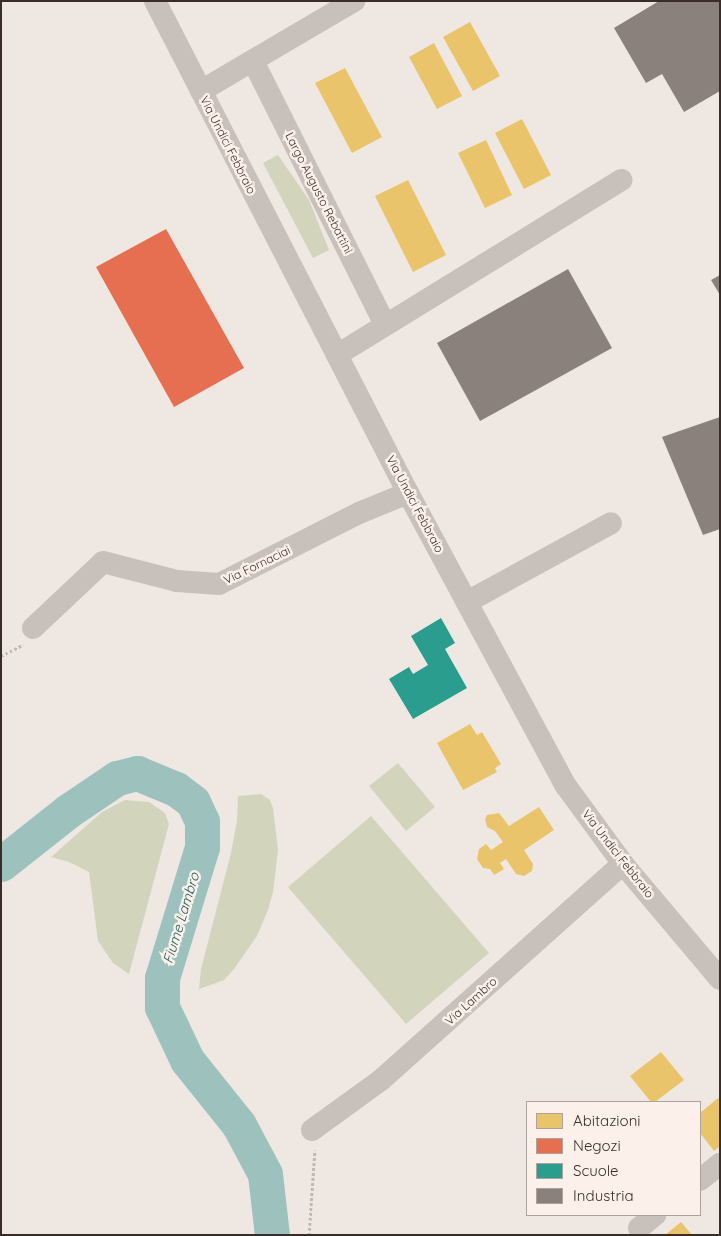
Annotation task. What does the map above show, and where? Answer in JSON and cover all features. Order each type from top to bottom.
[{"type":"street","name":"Via Undici Febbraio","points":[[155,1],[408,493],[566,786],[623,864],[720,979]]},
{"type":"street","points":[[201,91],[354,1]]},
{"type":"street","name":"Largo Augusto Rebattini","points":[[253,61],[385,325]]},
{"type":"street","points":[[336,354],[622,180]]},
{"type":"street","name":"Via Fornaciai","points":[[29,636],[104,562],[177,581],[218,584],[359,513],[408,493]]},
{"type":"street","points":[[467,602],[611,523]]},
{"type":"street","name":"Via Lambro","points":[[312,1130],[382,1080],[623,864]]},
{"type":"street","points":[[701,1179],[720,1164]]},
{"type":"path","points":[[1,656],[29,636]]},
{"type":"path","points":[[309,1235],[316,1158],[312,1130]]},
{"type":"green space","points":[[278,155],[309,200],[329,250],[313,258],[263,163]]},
{"type":"green space","points":[[398,763],[435,807],[406,831],[369,786]]},
{"type":"green space","points":[[261,794],[270,800],[273,808],[278,850],[273,892],[268,910],[257,936],[234,969],[224,980],[199,989],[201,969],[231,853],[237,821],[238,796]]},
{"type":"green space","points":[[125,800],[149,802],[165,813],[169,824],[129,974],[113,963],[98,941],[89,872],[69,862],[51,857],[102,812]]},
{"type":"green space","points":[[371,816],[489,953],[406,1024],[288,887]]},
{"type":"building: Abitazioni","points":[[470,22],[500,76],[473,91],[443,37]]},
{"type":"building: Abitazioni","points":[[434,43],[462,96],[437,109],[409,57]]},
{"type":"building: Abitazioni","points":[[345,68],[382,137],[352,153],[315,83]]},
{"type":"building: Abitazioni","points":[[522,119],[551,175],[524,189],[495,133]]},
{"type":"building: Abitazioni","points":[[486,140],[512,195],[485,208],[458,153]]},
{"type":"building: Abitazioni","points":[[408,180],[446,255],[413,272],[375,196]]},
{"type":"building: Abitazioni","points":[[470,724],[477,735],[482,732],[501,764],[495,768],[497,772],[463,790],[437,743]]},
{"type":"building: Abitazioni","points":[[539,807],[554,830],[524,850],[533,864],[532,871],[524,876],[516,874],[506,859],[500,863],[504,869],[494,875],[490,869],[483,868],[477,859],[479,849],[486,844],[491,850],[503,842],[495,831],[487,827],[485,819],[487,815],[499,813],[509,826]]},
{"type":"building: Abitazioni","points":[[661,1052],[684,1080],[656,1101],[650,1101],[630,1076]]},
{"type":"building: Abitazioni","points":[[718,1098],[720,1101],[720,1146],[714,1151],[701,1134],[701,1112]]},
{"type":"building: Abitazioni","points":[[681,1222],[692,1235],[665,1235]]},
{"type":"building: Negozi","points":[[166,229],[244,368],[174,407],[96,267]]},
{"type":"building: Scuole","points":[[441,618],[455,643],[445,649],[467,688],[413,719],[389,679],[409,667],[413,674],[428,665],[411,636]]},
{"type":"building: Industria","points":[[659,1],[720,1],[720,91],[684,112],[662,74],[646,83],[614,28]]},
{"type":"building: Industria","points":[[568,269],[612,348],[480,421],[437,343]]},
{"type":"building: Industria","points":[[720,275],[720,295],[711,280]]},
{"type":"building: Industria","points":[[720,417],[720,529],[703,535],[662,437]]},
{"type":"waterway","name":"Fiume Lambro","points":[[1,864],[68,811],[117,778],[137,773],[176,789],[193,802],[202,821],[202,847],[162,978],[162,1007],[187,1060],[239,1125],[265,1174],[272,1235]]}]
